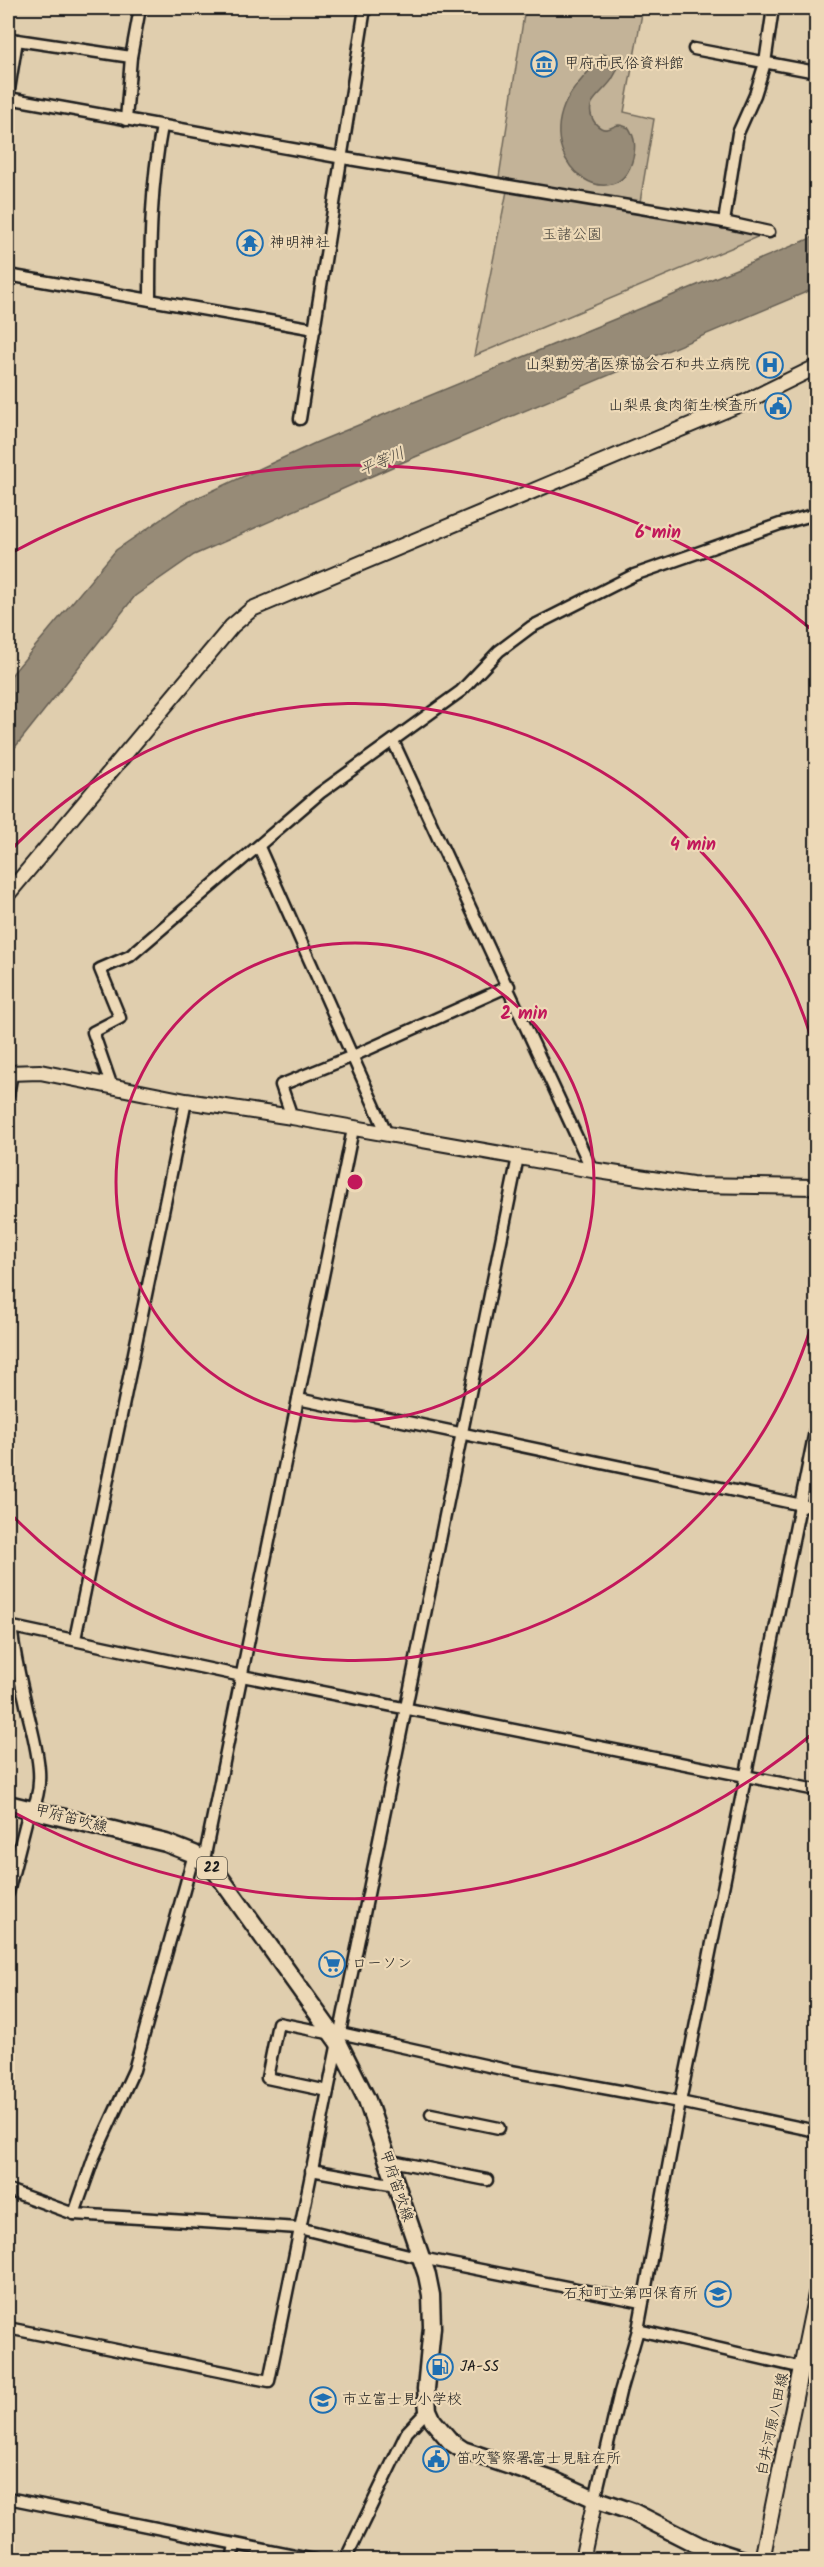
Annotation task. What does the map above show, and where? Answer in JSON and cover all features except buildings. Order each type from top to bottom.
[{"type":"main road","name":"甲府笛吹線","points":[[8,1804],[166,1843],[199,1857],[235,1896],[337,2037],[367,2100],[421,2258],[431,2295],[432,2327],[426,2390],[428,2410]]},
{"type":"main road","points":[[428,2410],[441,2432],[463,2450],[555,2481],[595,2499],[633,2512],[700,2546],[744,2559]]},
{"type":"street","points":[[126,120],[131,57],[140,8]]},
{"type":"street","points":[[300,419],[365,8]]},
{"type":"street","points":[[724,222],[738,132],[755,95],[765,63],[773,8]]},
{"type":"street","points":[[131,57],[12,40],[8,97],[126,120],[724,222],[769,232]]},
{"type":"street","points":[[694,49],[816,72]]},
{"type":"street","points":[[150,300],[150,216],[155,162],[162,126]]},
{"type":"street","points":[[8,275],[315,329]]},
{"type":"street","points":[[8,894],[232,626],[252,609],[745,402],[816,367]]},
{"type":"street","points":[[112,1087],[93,1032],[120,1018],[100,969],[130,956],[320,793],[461,691],[499,651],[531,627],[634,575],[816,514]]},
{"type":"street","points":[[393,741],[592,1170]]},
{"type":"street","points":[[259,847],[387,1134]]},
{"type":"street","points":[[292,1117],[281,1085],[353,1056],[508,986]]},
{"type":"street","points":[[8,1095],[10,1073],[40,1072],[186,1101],[692,1185],[816,1187]]},
{"type":"street","points":[[75,1639],[186,1101]]},
{"type":"street","points":[[74,2214],[94,2157],[134,2070],[199,1857],[242,1676],[353,1129]]},
{"type":"street","points":[[8,2328],[269,2381],[337,2037],[463,1435],[518,1157]]},
{"type":"street","points":[[298,1399],[816,1508]]},
{"type":"street","points":[[582,2559],[620,2392],[638,2330],[680,2102],[816,1426]]},
{"type":"street","points":[[8,1893],[27,1818],[38,1796],[36,1744],[9,1626],[242,1676],[816,1790]]},
{"type":"street","points":[[328,2091],[267,2078],[278,2024],[680,2102],[816,2131]]},
{"type":"street","points":[[431,2114],[499,2128]]},
{"type":"street","points":[[387,2160],[487,2180]]},
{"type":"street","points":[[311,2170],[396,2185]]},
{"type":"street","points":[[8,2190],[74,2214],[299,2228],[421,2258],[642,2302]]},
{"type":"street","name":"白井河原八田線","points":[[762,2559],[816,2294]]},
{"type":"street","points":[[638,2330],[816,2371]]},
{"type":"street","points":[[345,2559],[407,2432],[428,2410]]},
{"type":"street","points":[[8,2498],[235,2545],[315,2559]]},
{"type":"street","points":[[232,2559],[235,2545]]},
{"type":"green space","name":"玉諸公園","points":[[525,8],[643,8],[624,112],[654,119],[639,208],[769,232],[474,356],[508,186],[498,184]]},
{"type":"water","points":[[603,54],[617,59],[619,64],[610,82],[592,103],[592,117],[598,126],[604,129],[619,125],[629,128],[635,146],[633,158],[625,175],[613,184],[598,185],[584,178],[571,167],[562,150],[559,129],[567,99]]},
{"type":"water","name":"平等川","points":[[816,236],[816,288],[408,460],[194,555],[135,596],[8,756],[8,679],[116,550],[182,505],[315,443]]},
{"type":"place","name":"甲府市民俗資料館","points":[[544,64]]},
{"type":"place","name":"神明神社","points":[[250,243]]},
{"type":"place","name":"山梨勤労者医療協会石和共立病院","points":[[770,365]]},
{"type":"place","name":"山梨県食肉衛生検査所","points":[[778,406]]},
{"type":"place","name":"ローソン","points":[[332,1964]]},
{"type":"place","name":"石和町立第四保育所","points":[[718,2294]]},
{"type":"place","name":"JA-SS","points":[[440,2367]]},
{"type":"place","name":"市立富士見小学校","points":[[323,2400]]},
{"type":"place","name":"笛吹警察署富士見駐在所","points":[[436,2459]]}]
